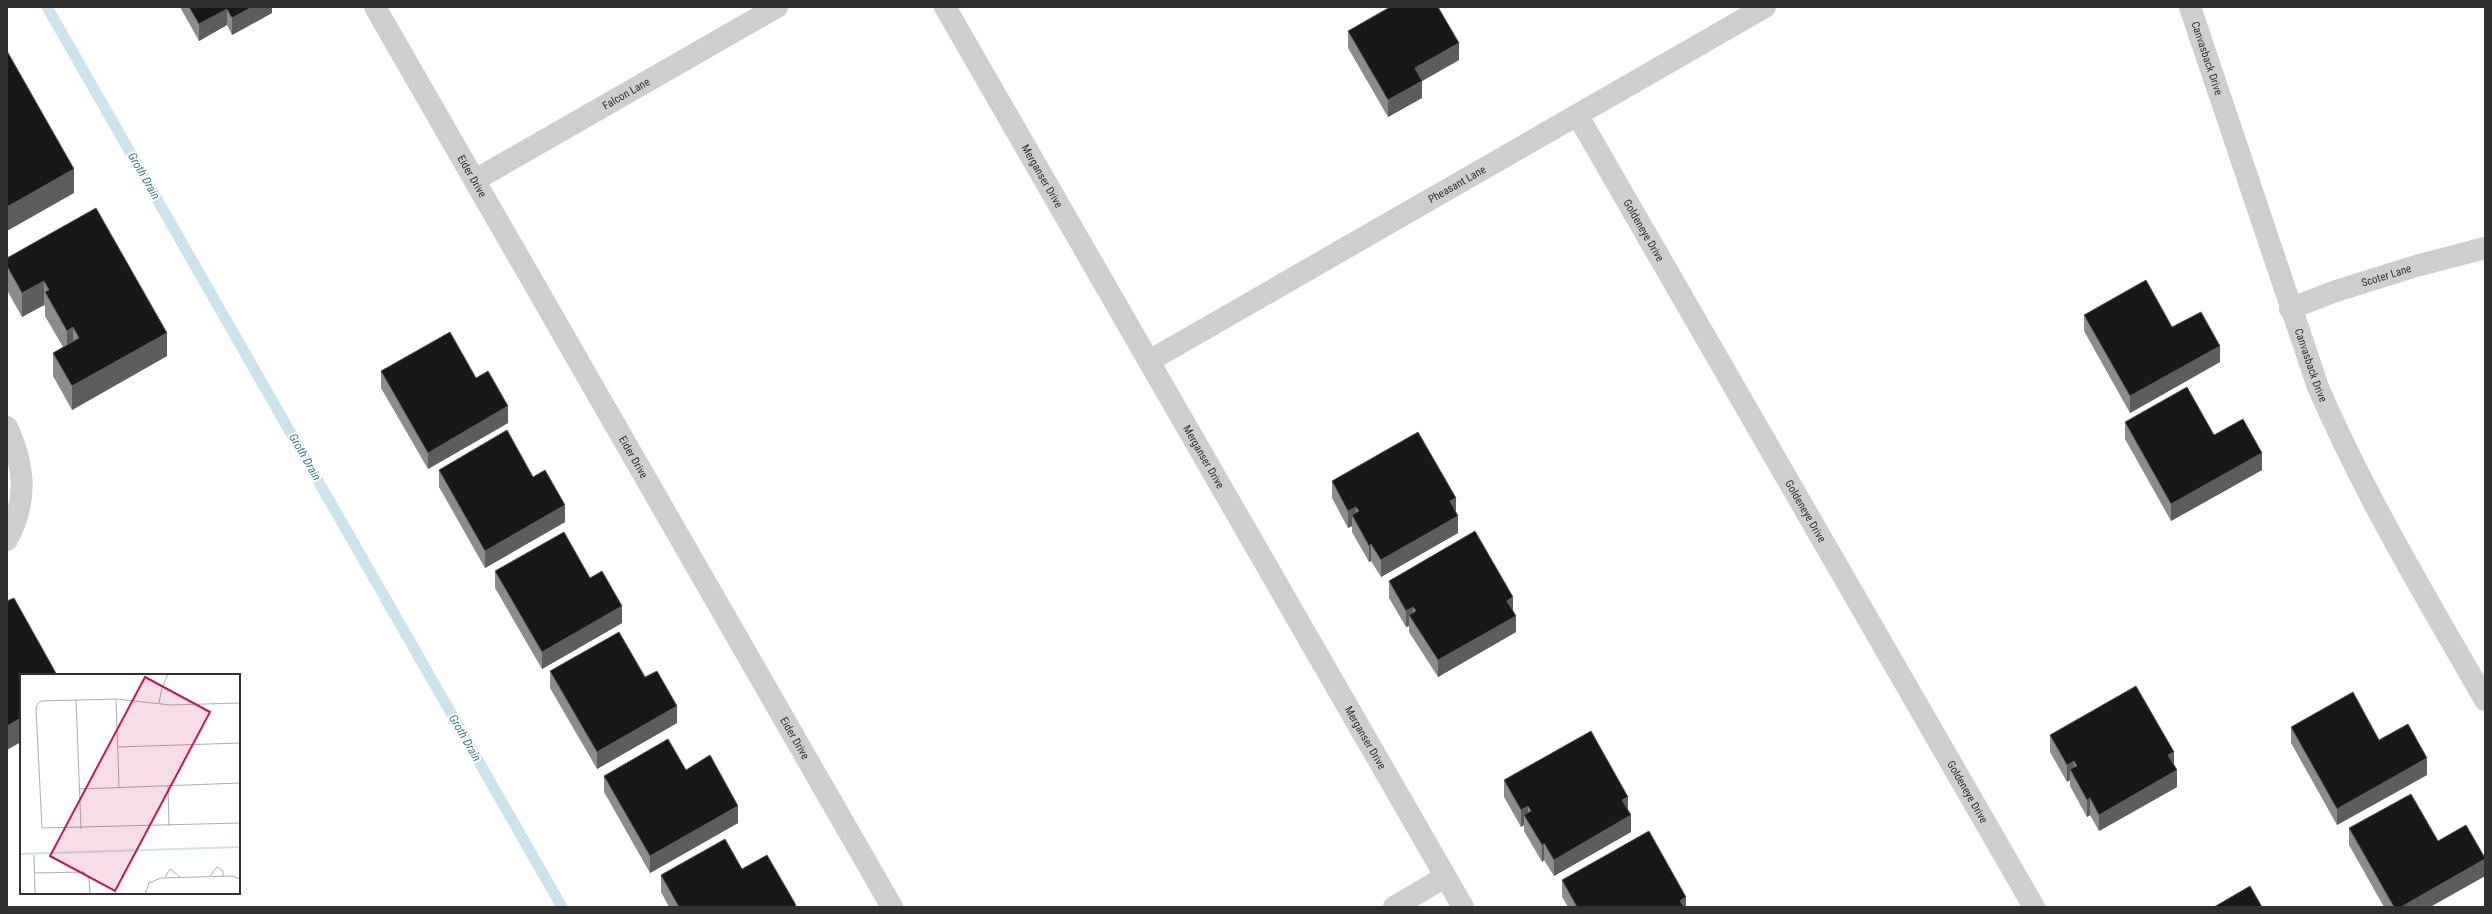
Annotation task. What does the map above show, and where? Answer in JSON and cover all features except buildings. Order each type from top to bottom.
[{"type":"street","name":"Eider Drive","points":[[375,7],[892,907]]},
{"type":"street","name":"Falcon Lane","points":[[475,180],[777,7]]},
{"type":"street","name":"Merganser Drive","points":[[945,7],[1463,907]]},
{"type":"street","name":"Pheasant Lane","points":[[1149,361],[1578,116],[1765,7]]},
{"type":"street","name":"Canvasback Drive","points":[[2190,7],[2290,309],[2318,387],[2344,448],[2376,510],[2485,700]]},
{"type":"street","name":"Goldeneye Drive","points":[[1578,116],[2034,907]]},
{"type":"street","name":"Scoter Lane","points":[[2290,309],[2333,292],[2416,266],[2485,248]]},
{"type":"street","points":[[7,427],[15,445],[22,473],[20,504],[15,525],[7,540]]},
{"type":"street","points":[[1394,907],[1445,877]]},
{"type":"waterway","name":"Groth Drain","points":[[47,7],[562,907]]}]
